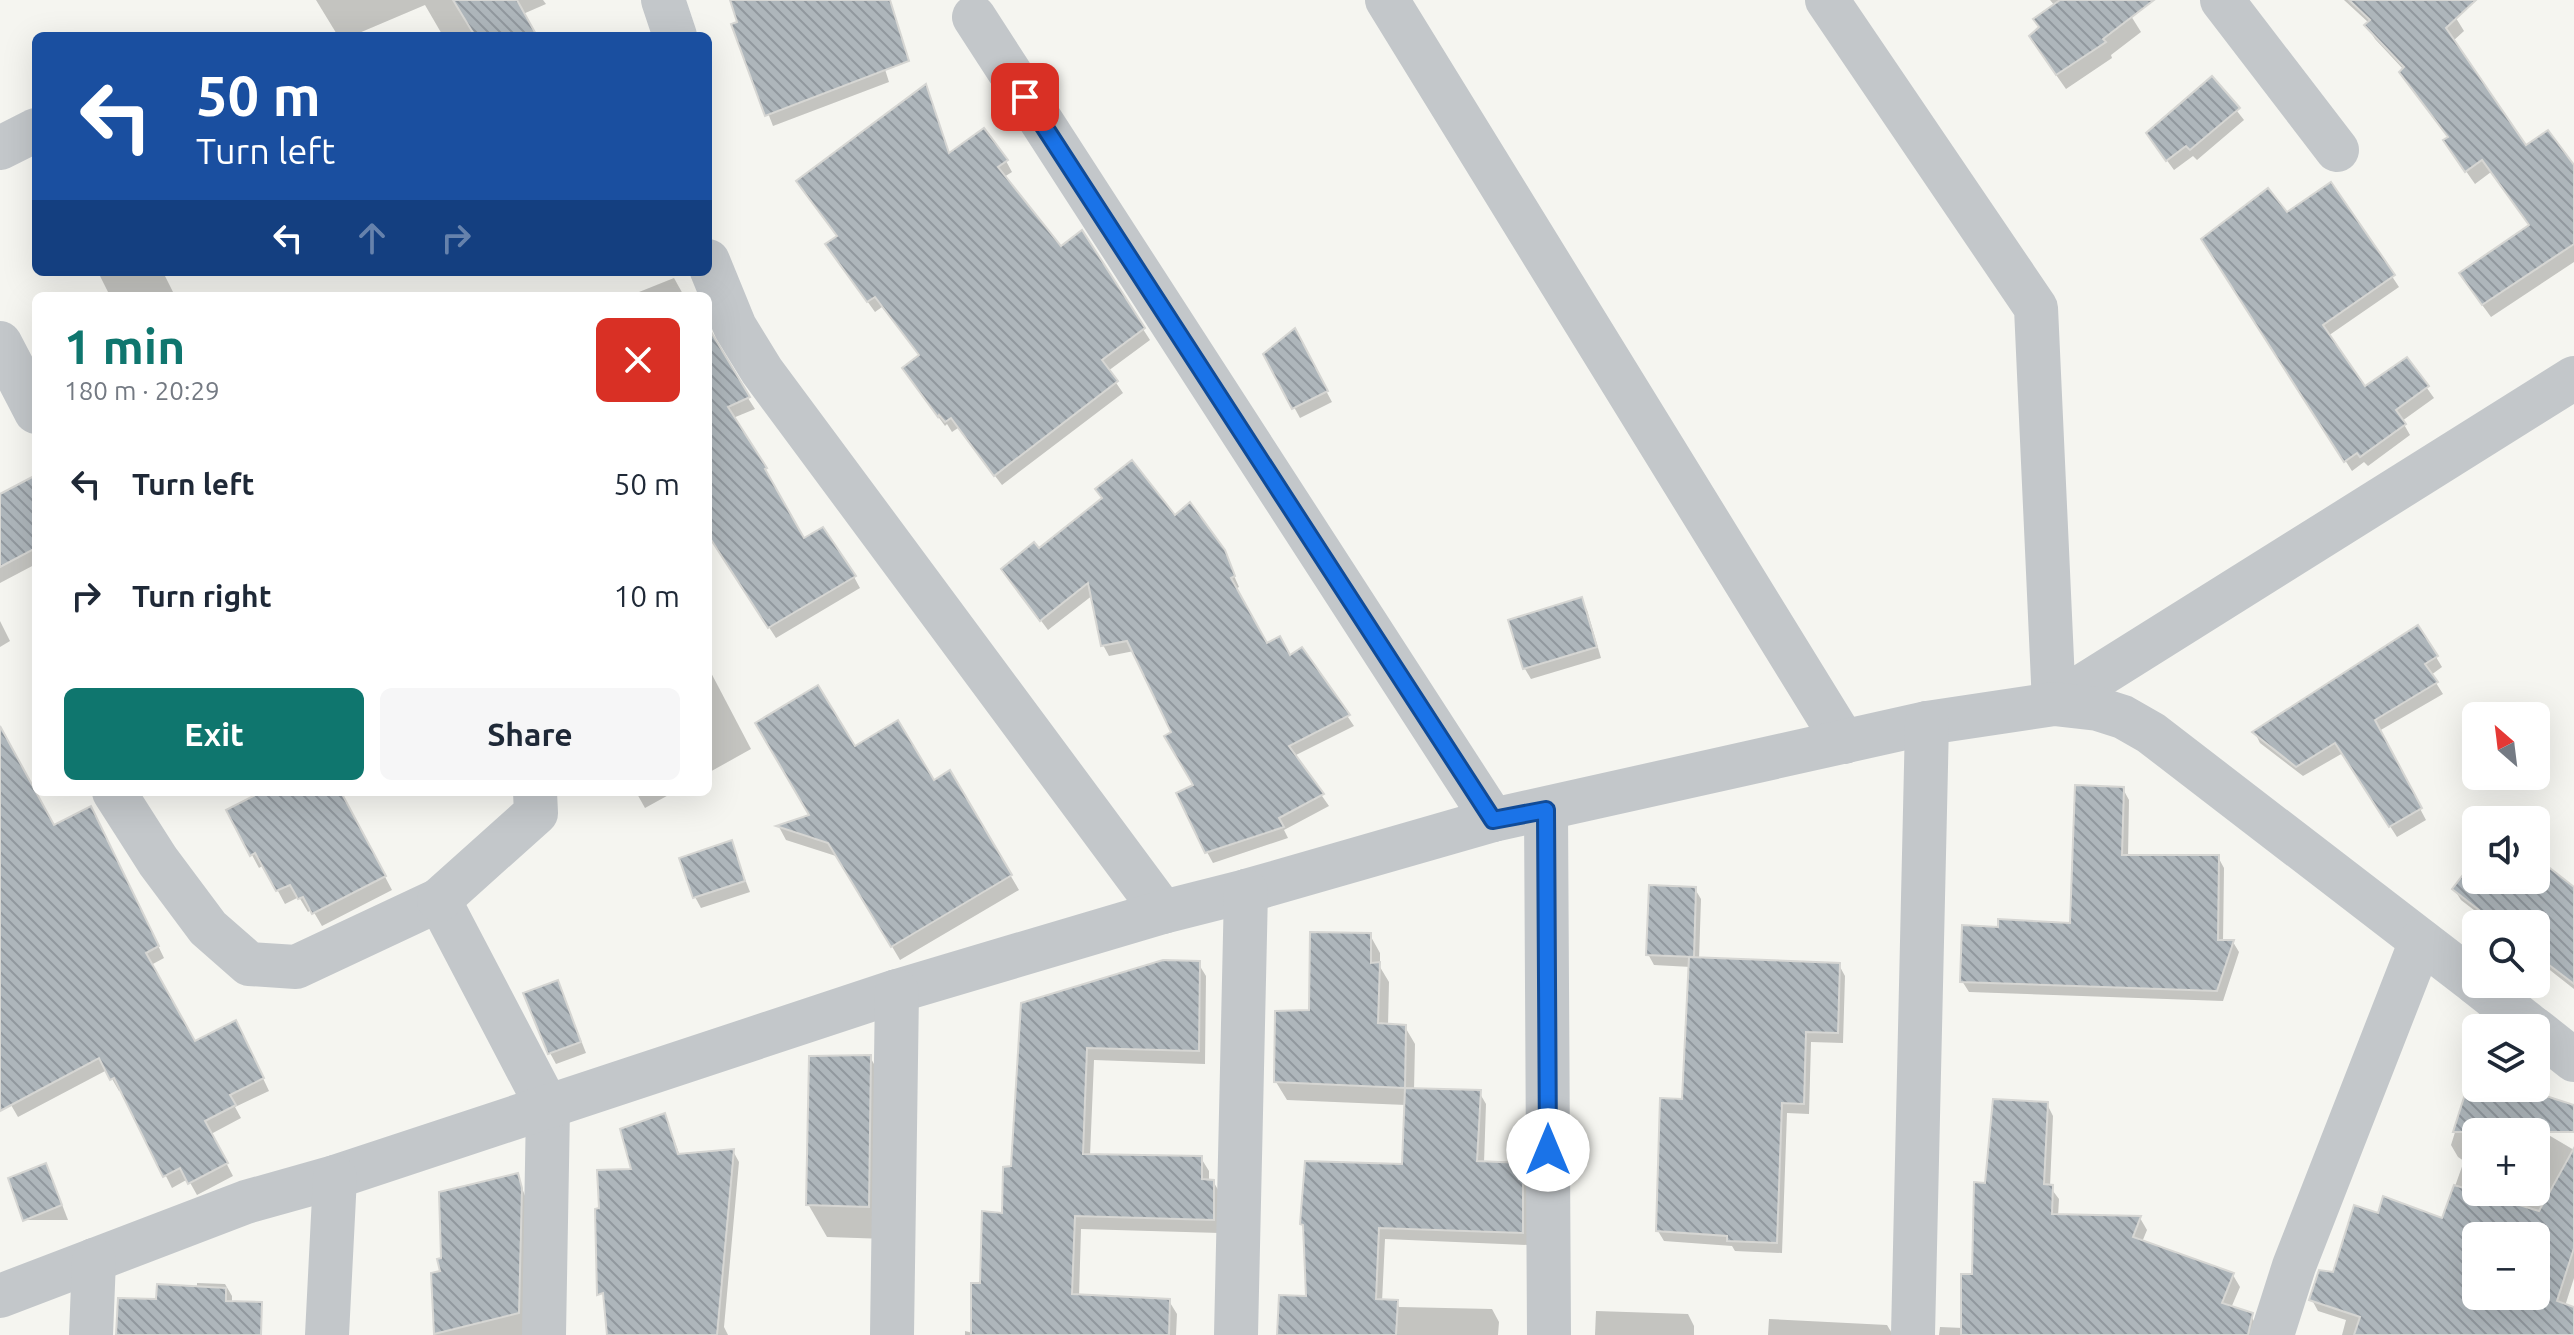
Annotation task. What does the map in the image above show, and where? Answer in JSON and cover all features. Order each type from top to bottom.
[{"type":"street","points":[[663,0],[674,32]]},
{"type":"street","points":[[1387,0],[1844,742]]},
{"type":"street","points":[[1827,0],[2036,308],[2054,704]]},
{"type":"street","points":[[2222,0],[2337,150]]},
{"type":"street","points":[[974,17],[1493,820]]},
{"type":"street","points":[[0,148],[32,132]]},
{"type":"street","points":[[712,271],[735,327],[762,371],[1163,912]]},
{"type":"street","points":[[0,343],[32,404]]},
{"type":"street","points":[[2054,704],[2574,378]]},
{"type":"street","points":[[0,1296],[246,1202],[335,1177],[548,1108],[897,991],[1163,912],[1493,820],[1927,723],[2054,704],[2098,709],[2123,717],[2151,733],[2462,973]]},
{"type":"street","points":[[1913,1335],[1927,723]]},
{"type":"street","points":[[117,796],[158,861],[208,928],[249,964],[296,967],[439,900],[536,813],[535,796]]},
{"type":"street","points":[[1546,810],[1549,1335]]},
{"type":"street","points":[[1236,1335],[1246,891]]},
{"type":"street","points":[[439,900],[548,1108],[544,1335]]},
{"type":"street","points":[[2272,1335],[2299,1251],[2421,941]]},
{"type":"street","points":[[892,1335],[897,991]]},
{"type":"street","points":[[2494,998],[2515,1014]]},
{"type":"street","points":[[2550,1041],[2574,1060]]},
{"type":"street","points":[[327,1335],[335,1177]]},
{"type":"street","points":[[91,1335],[94,1260]]},
{"type":"building","points":[[453,0],[517,0],[535,32],[473,32]]},
{"type":"building","points":[[730,0],[890,0],[909,61],[765,116],[731,24],[737,22]]},
{"type":"building","points":[[2060,0],[2154,0],[2103,39],[2106,42],[2056,75],[2029,36],[2039,27],[2033,19]]},
{"type":"building","points":[[2349,0],[2476,0],[2446,28],[2526,145],[2548,130],[2574,165],[2574,244],[2482,305],[2459,273],[2529,225],[2482,160],[2465,172],[2443,140],[2448,137],[2399,72],[2404,67],[2364,25],[2370,20]]},
{"type":"building","points":[[2212,76],[2240,108],[2190,150],[2186,146],[2166,161],[2146,133]]},
{"type":"building","points":[[926,84],[949,153],[984,128],[1008,160],[998,167],[1061,246],[1082,230],[1145,328],[1102,360],[1118,381],[994,476],[951,418],[945,422],[938,417],[902,368],[919,355],[875,297],[867,302],[825,244],[837,236],[796,181]]},
{"type":"building","points":[[2331,182],[2395,275],[2323,325],[2365,386],[2407,357],[2429,386],[2396,410],[2406,424],[2360,457],[2357,453],[2344,462],[2201,239],[2268,188],[2287,212]]},
{"type":"building","points":[[1295,328],[1328,391],[1292,409],[1263,354]]},
{"type":"building","points":[[712,334],[750,397],[728,407],[767,468],[804,538],[823,527],[856,576],[768,628],[712,541]]},
{"type":"building","points":[[1132,460],[1175,515],[1190,502],[1225,550],[1235,576],[1231,578],[1267,643],[1280,636],[1290,655],[1302,647],[1350,715],[1289,746],[1324,794],[1279,818],[1284,827],[1205,853],[1176,793],[1193,785],[1164,736],[1171,732],[1127,641],[1101,646],[1088,583],[1040,621],[1001,569],[1034,542],[1039,548],[1102,498],[1095,489]]},
{"type":"building","points":[[32,477],[32,550],[0,567],[0,494]]},
{"type":"building","points":[[1582,597],[1597,647],[1523,669],[1508,620]]},
{"type":"building","points":[[2418,625],[2438,656],[2425,664],[2438,682],[2375,720],[2422,808],[2389,827],[2335,743],[2296,767],[2252,732]]},
{"type":"building","points":[[818,685],[855,746],[898,720],[934,780],[950,770],[1012,875],[891,947],[828,843],[776,826],[809,815],[755,723]]},
{"type":"building","points":[[0,726],[32,785],[32,796],[38,796],[54,825],[91,806],[159,946],[146,953],[195,1041],[236,1020],[264,1078],[230,1095],[236,1105],[205,1121],[228,1163],[188,1184],[180,1168],[163,1177],[114,1078],[110,1080],[99,1058],[0,1111]]},
{"type":"building","points":[[2075,785],[2124,787],[2122,855],[2219,855],[2218,940],[2234,940],[2217,991],[1960,982],[1962,925],[1998,927],[1998,919],[2070,923]]},
{"type":"building","points":[[253,796],[343,796],[386,876],[312,914],[303,897],[298,899],[290,885],[276,891],[255,853],[250,856],[226,810]]},
{"type":"building","points":[[732,840],[745,881],[693,898],[679,858]]},
{"type":"building","points":[[2550,868],[2574,887],[2574,984],[2550,966],[2550,910],[2479,910],[2452,889],[2462,876],[2462,894],[2550,894]]},
{"type":"building","points":[[1649,885],[1696,887],[1694,957],[1646,955]]},
{"type":"building","points":[[1310,932],[1371,933],[1371,963],[1380,962],[1378,1023],[1406,1025],[1405,1088],[1274,1082],[1275,1011],[1309,1010]]},
{"type":"building","points":[[1689,957],[1840,963],[1838,1033],[1806,1032],[1804,1104],[1782,1103],[1777,1243],[1727,1241],[1727,1236],[1656,1231],[1660,1098],[1682,1099]]},
{"type":"building","points":[[1163,960],[1200,961],[1199,1051],[1087,1048],[1083,1154],[1202,1156],[1202,1179],[1214,1180],[1214,1220],[1075,1216],[1072,1294],[1170,1299],[1169,1335],[971,1335],[971,1283],[980,1283],[982,1211],[1002,1213],[1003,1167],[1011,1166],[1021,1003]]},
{"type":"building","points":[[558,980],[581,1042],[548,1054],[523,993]]},
{"type":"building","points":[[871,1055],[869,1207],[806,1205],[809,1056]]},
{"type":"building","points":[[1405,1088],[1481,1090],[1477,1161],[1523,1163],[1523,1233],[1379,1228],[1376,1299],[1398,1300],[1396,1335],[1277,1335],[1279,1295],[1306,1296],[1303,1225],[1300,1224],[1305,1161],[1402,1164]]},
{"type":"building","points":[[2550,1097],[2574,1105],[2574,1132],[2550,1132],[2550,1118],[2462,1118],[2462,1132],[2453,1132],[2463,1102],[2550,1102]]},
{"type":"building","points":[[1993,1099],[2048,1102],[2044,1184],[2053,1185],[2052,1214],[2141,1216],[2133,1237],[2234,1273],[2222,1303],[2253,1313],[2248,1335],[1961,1335],[1961,1274],[1972,1274],[1974,1182],[1985,1183]]},
{"type":"building","points":[[665,1113],[678,1154],[734,1149],[717,1335],[607,1335],[603,1293],[597,1295],[597,1170],[631,1169],[620,1129]]},
{"type":"building","points":[[2574,1148],[2574,1248],[2557,1301],[2574,1307],[2574,1335],[2354,1335],[2360,1317],[2309,1300],[2319,1270],[2333,1272],[2354,1205],[2378,1213],[2383,1196],[2442,1218],[2454,1185],[2462,1187],[2462,1206],[2523,1206],[2539,1211],[2542,1206],[2550,1206],[2550,1191]]},
{"type":"building","points":[[46,1163],[62,1205],[23,1221],[8,1178]]},
{"type":"building","points":[[518,1173],[522,1188],[519,1313],[434,1334],[431,1273],[440,1271],[437,1259],[441,1258],[439,1192]]},
{"type":"building","points":[[157,1284],[226,1288],[226,1301],[262,1302],[261,1335],[116,1335],[118,1298],[156,1299]]},
{"type":"route","points":[[1025,97],[1493,820],[1546,810],[1548,1150]]}]
